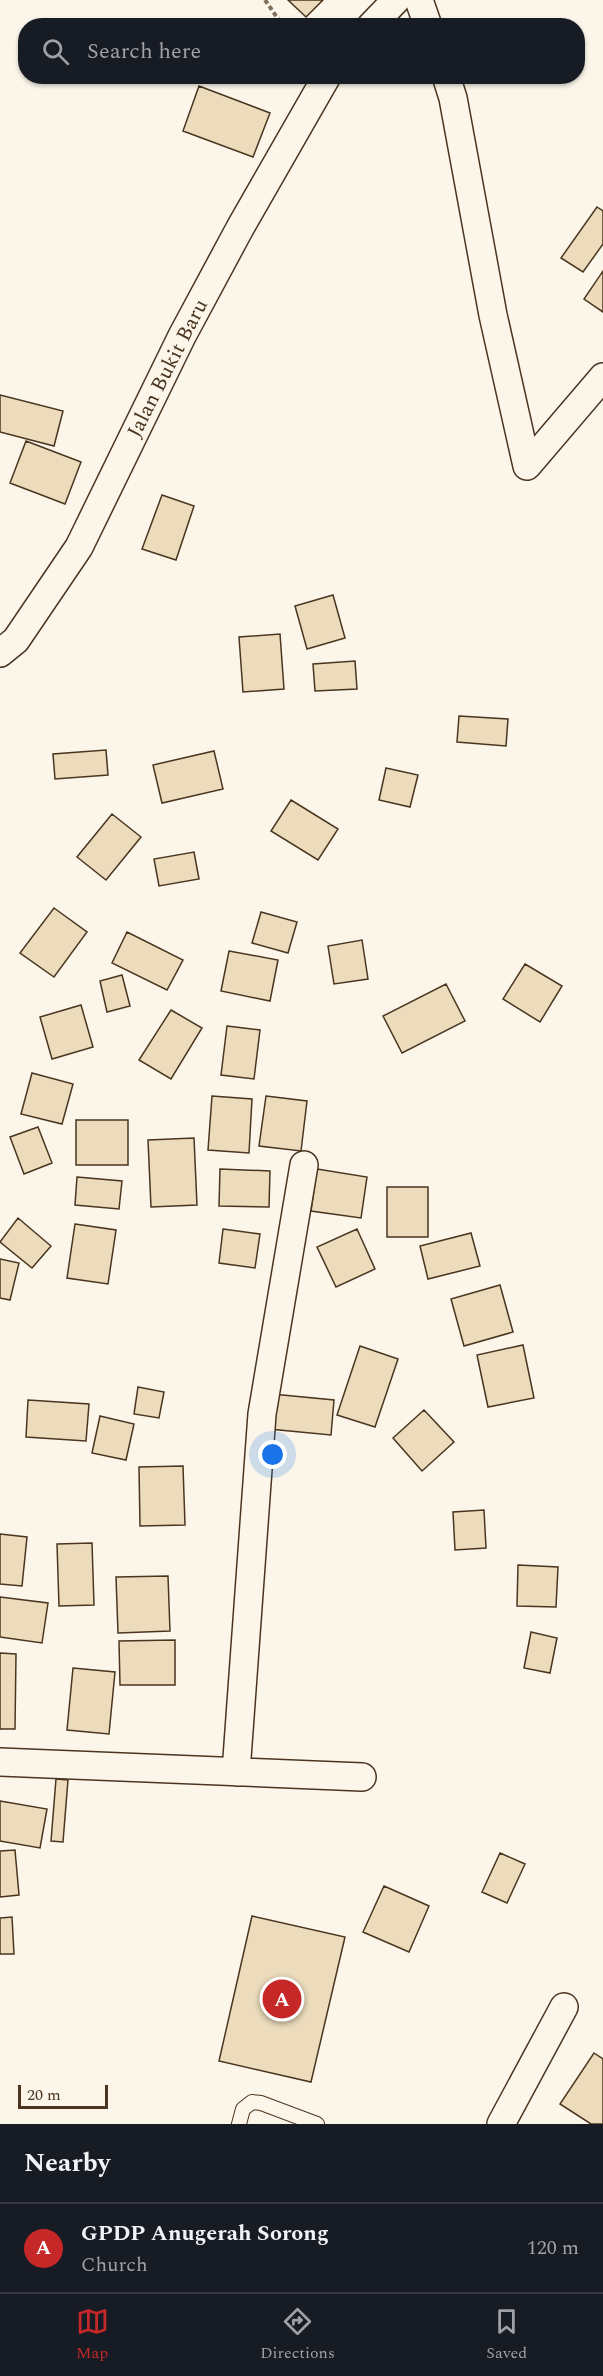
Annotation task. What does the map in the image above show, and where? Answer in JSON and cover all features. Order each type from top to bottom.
[{"type":"street","points":[[379,18],[396,0]]},
{"type":"street","points":[[420,0],[426,18]]},
{"type":"street","name":"Jalan Bukit Baru","points":[[0,653],[16,640],[79,547],[182,336],[322,84]]},
{"type":"street","points":[[449,84],[493,315],[527,466],[603,377]]},
{"type":"street","points":[[236,1772],[262,1414],[304,1165]]},
{"type":"street","points":[[0,1762],[362,1777]]},
{"type":"street","points":[[501,2124],[564,2007]]},
{"type":"lane","points":[[239,2124],[243,2109],[252,2102],[261,2103],[317,2124]]},
{"type":"path","points":[[265,0],[277,18]]},
{"type":"building","points":[[288,0],[323,0],[306,17]]},
{"type":"building","points":[[199,86],[270,113],[253,157],[183,131]]},
{"type":"building","points":[[597,207],[603,211],[603,244],[583,272],[561,258]]},
{"type":"building","points":[[603,271],[603,312],[584,299]]},
{"type":"building","points":[[0,395],[63,411],[54,446],[0,432]]},
{"type":"building","points":[[26,441],[81,462],[65,504],[10,483]]},
{"type":"building","points":[[162,495],[194,506],[176,560],[142,549]]},
{"type":"building","points":[[333,595],[345,638],[307,649],[295,606]]},
{"type":"building","points":[[280,634],[284,689],[243,692],[239,637]]},
{"type":"building","points":[[355,661],[357,689],[315,691],[313,664]]},
{"type":"building","points":[[459,716],[508,719],[506,746],[457,742]]},
{"type":"building","points":[[106,750],[108,775],[55,779],[53,754]]},
{"type":"building","points":[[214,751],[223,789],[162,803],[153,765]]},
{"type":"building","points":[[386,768],[418,775],[410,807],[379,800]]},
{"type":"building","points":[[291,800],[338,829],[318,860],[271,831]]},
{"type":"building","points":[[112,814],[141,837],[106,880],[77,857]]},
{"type":"building","points":[[194,852],[199,879],[159,886],[154,859]]},
{"type":"building","points":[[54,908],[87,932],[54,977],[20,953]]},
{"type":"building","points":[[261,912],[297,922],[288,953],[252,943]]},
{"type":"building","points":[[127,932],[183,960],[167,990],[112,963]]},
{"type":"building","points":[[362,940],[368,979],[334,984],[328,946]]},
{"type":"building","points":[[229,951],[278,960],[270,1001],[221,991]]},
{"type":"building","points":[[525,964],[562,986],[540,1022],[503,999]]},
{"type":"building","points":[[122,975],[130,1006],[107,1012],[100,981]]},
{"type":"building","points":[[446,984],[465,1021],[402,1053],[383,1016]]},
{"type":"building","points":[[81,1005],[93,1047],[52,1059],[40,1017]]},
{"type":"building","points":[[171,1010],[202,1028],[171,1079],[139,1060]]},
{"type":"building","points":[[227,1026],[260,1030],[254,1079],[221,1075]]},
{"type":"building","points":[[32,1073],[73,1084],[62,1124],[21,1114]]},
{"type":"building","points":[[212,1096],[252,1099],[249,1153],[208,1150]]},
{"type":"building","points":[[266,1096],[307,1101],[301,1151],[259,1146]]},
{"type":"building","points":[[76,1120],[128,1120],[128,1165],[76,1165]]},
{"type":"building","points":[[38,1127],[52,1163],[24,1174],[10,1137]]},
{"type":"building","points":[[194,1138],[197,1205],[151,1207],[148,1140]]},
{"type":"building","points":[[220,1169],[270,1171],[269,1207],[219,1206]]},
{"type":"building","points":[[317,1169],[367,1177],[361,1218],[311,1211]]},
{"type":"building","points":[[77,1177],[122,1181],[119,1209],[75,1205]]},
{"type":"building","points":[[387,1187],[428,1187],[428,1237],[387,1237]]},
{"type":"building","points":[[18,1218],[51,1246],[32,1268],[0,1242]]},
{"type":"building","points":[[75,1224],[116,1230],[108,1284],[67,1278]]},
{"type":"building","points":[[223,1229],[260,1234],[255,1268],[219,1263]]},
{"type":"building","points":[[357,1229],[375,1269],[336,1287],[317,1247]]},
{"type":"building","points":[[471,1233],[480,1266],[428,1279],[420,1246]]},
{"type":"building","points":[[0,1259],[19,1263],[10,1300],[0,1298]]},
{"type":"building","points":[[500,1285],[513,1332],[464,1346],[451,1299]]},
{"type":"building","points":[[523,1345],[534,1398],[488,1407],[477,1355]]},
{"type":"building","points":[[360,1346],[398,1359],[375,1427],[337,1415]]},
{"type":"building","points":[[138,1387],[164,1392],[159,1418],[134,1414]]},
{"type":"building","points":[[272,1394],[334,1400],[331,1435],[269,1429]]},
{"type":"building","points":[[28,1400],[89,1404],[86,1441],[26,1437]]},
{"type":"building","points":[[424,1410],[454,1442],[422,1471],[393,1438]]},
{"type":"building","points":[[100,1416],[134,1424],[126,1460],[92,1453]]},
{"type":"building","points":[[183,1466],[185,1525],[140,1526],[139,1467]]},
{"type":"building","points":[[484,1510],[486,1548],[455,1550],[453,1512]]},
{"type":"building","points":[[0,1534],[27,1537],[22,1586],[0,1584]]},
{"type":"building","points":[[92,1543],[94,1605],[59,1606],[57,1544]]},
{"type":"building","points":[[518,1565],[558,1567],[556,1607],[517,1606]]},
{"type":"building","points":[[168,1576],[170,1631],[118,1633],[116,1577]]},
{"type":"building","points":[[0,1597],[48,1603],[42,1643],[0,1637]]},
{"type":"building","points":[[531,1632],[557,1638],[550,1673],[524,1668]]},
{"type":"building","points":[[175,1640],[175,1685],[120,1685],[119,1641]]},
{"type":"building","points":[[0,1653],[16,1654],[15,1729],[0,1729]]},
{"type":"building","points":[[73,1668],[115,1672],[109,1734],[67,1730]]},
{"type":"building","points":[[56,1779],[68,1780],[63,1842],[51,1841]]},
{"type":"building","points":[[0,1801],[47,1809],[40,1848],[0,1841]]},
{"type":"building","points":[[15,1850],[19,1895],[0,1897],[0,1851]]},
{"type":"building","points":[[500,1853],[525,1864],[507,1903],[482,1892]]},
{"type":"building","points":[[384,1886],[429,1906],[409,1952],[363,1932]]},
{"type":"building","points":[[252,1916],[345,1937],[311,2082],[219,2061]]},
{"type":"building","points":[[12,1917],[14,1954],[0,1954],[0,1918]]},
{"type":"building","points":[[594,2053],[603,2059],[603,2124],[591,2124],[560,2104]]},
{"type":"place","name":"GPDP Anugerah Sorong","points":[[282,1999]]}]
